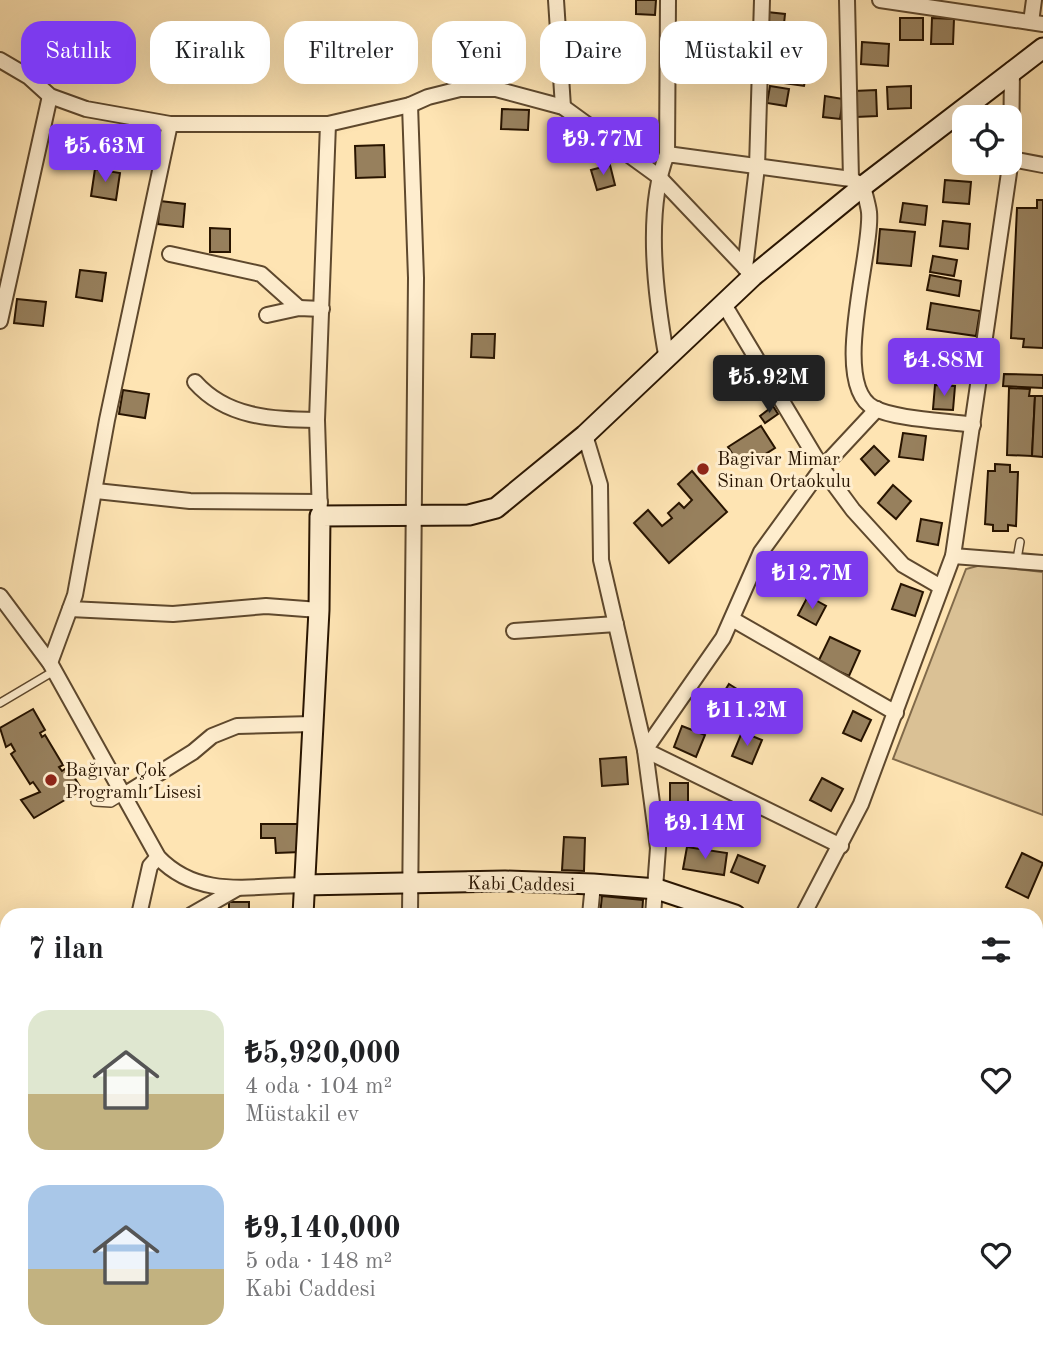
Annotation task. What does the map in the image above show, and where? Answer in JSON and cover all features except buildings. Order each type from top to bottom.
[{"type":"street","points":[[556,0],[563,107]]},
{"type":"street","points":[[667,360],[657,309],[656,222],[659,176],[667,154],[668,0]]},
{"type":"street","points":[[748,272],[757,167],[762,0]]},
{"type":"street","points":[[847,0],[857,182],[869,214],[855,326],[855,371],[864,399],[877,409],[973,425]]},
{"type":"street","points":[[880,0],[1037,23],[1034,0]]},
{"type":"street","points":[[96,491],[190,501],[414,514],[469,515],[496,508],[585,435],[725,306],[748,272],[857,182],[1043,48]]},
{"type":"street","points":[[0,60],[29,77],[50,96],[86,109],[170,124],[328,124],[410,105],[428,97],[460,89],[496,89],[563,107],[659,176],[748,272]]},
{"type":"street","points":[[1012,69],[1012,105]]},
{"type":"street","points":[[0,321],[50,96]]},
{"type":"street","points":[[410,105],[416,278],[410,908]]},
{"type":"street","points":[[52,667],[70,609],[96,491],[107,420],[170,124]]},
{"type":"street","points":[[303,908],[319,610],[317,420],[328,124]]},
{"type":"street","points":[[667,154],[857,182]]},
{"type":"street","points":[[1022,161],[1043,165]]},
{"type":"street","points":[[807,908],[861,804],[953,556],[1009,175]]},
{"type":"street","points":[[170,254],[261,274],[299,308]]},
{"type":"street","points":[[725,306],[822,468],[853,510],[903,565],[941,587]]},
{"type":"street","points":[[267,314],[299,308],[322,309]]},
{"type":"street","points":[[195,382],[214,401],[239,412],[279,419],[317,420]]},
{"type":"street","points":[[645,750],[723,638],[761,552],[822,468],[877,409]]},
{"type":"street","points":[[585,435],[600,485],[601,560],[645,750],[658,848],[654,908]]},
{"type":"street","points":[[953,556],[1043,563]]},
{"type":"street","points":[[0,596],[52,667],[158,857],[174,874],[198,885],[303,885]]},
{"type":"street","points":[[70,609],[173,614],[266,606],[319,610]]},
{"type":"street","points":[[732,619],[896,712]]},
{"type":"street","points":[[514,631],[616,624]]},
{"type":"street","points":[[124,795],[212,736],[237,726],[312,724]]},
{"type":"street","points":[[645,750],[841,846]]},
{"type":"street","points":[[141,908],[150,866],[158,857]]},
{"type":"street","points":[[591,908],[593,884]]},
{"type":"street","name":"Kabi Caddesi","points":[[303,885],[593,884],[657,889],[710,908]]},
{"type":"street","points":[[203,908],[240,887]]},
{"type":"lane","points":[[1017,559],[1020,542]]},
{"type":"lane","points":[[0,703],[52,667]]},
{"type":"lane","points":[[95,802],[111,803],[124,795]]},
{"type":"shaded area","points":[[981,565],[1043,572],[1043,815],[893,759],[966,569]]},
{"type":"place","name":"Bagivar Mimar Sinan Ortaokulu","points":[[703,469]]},
{"type":"place","name":"Bağıvar Çok Programlı Lisesi","points":[[51,780]]}]
